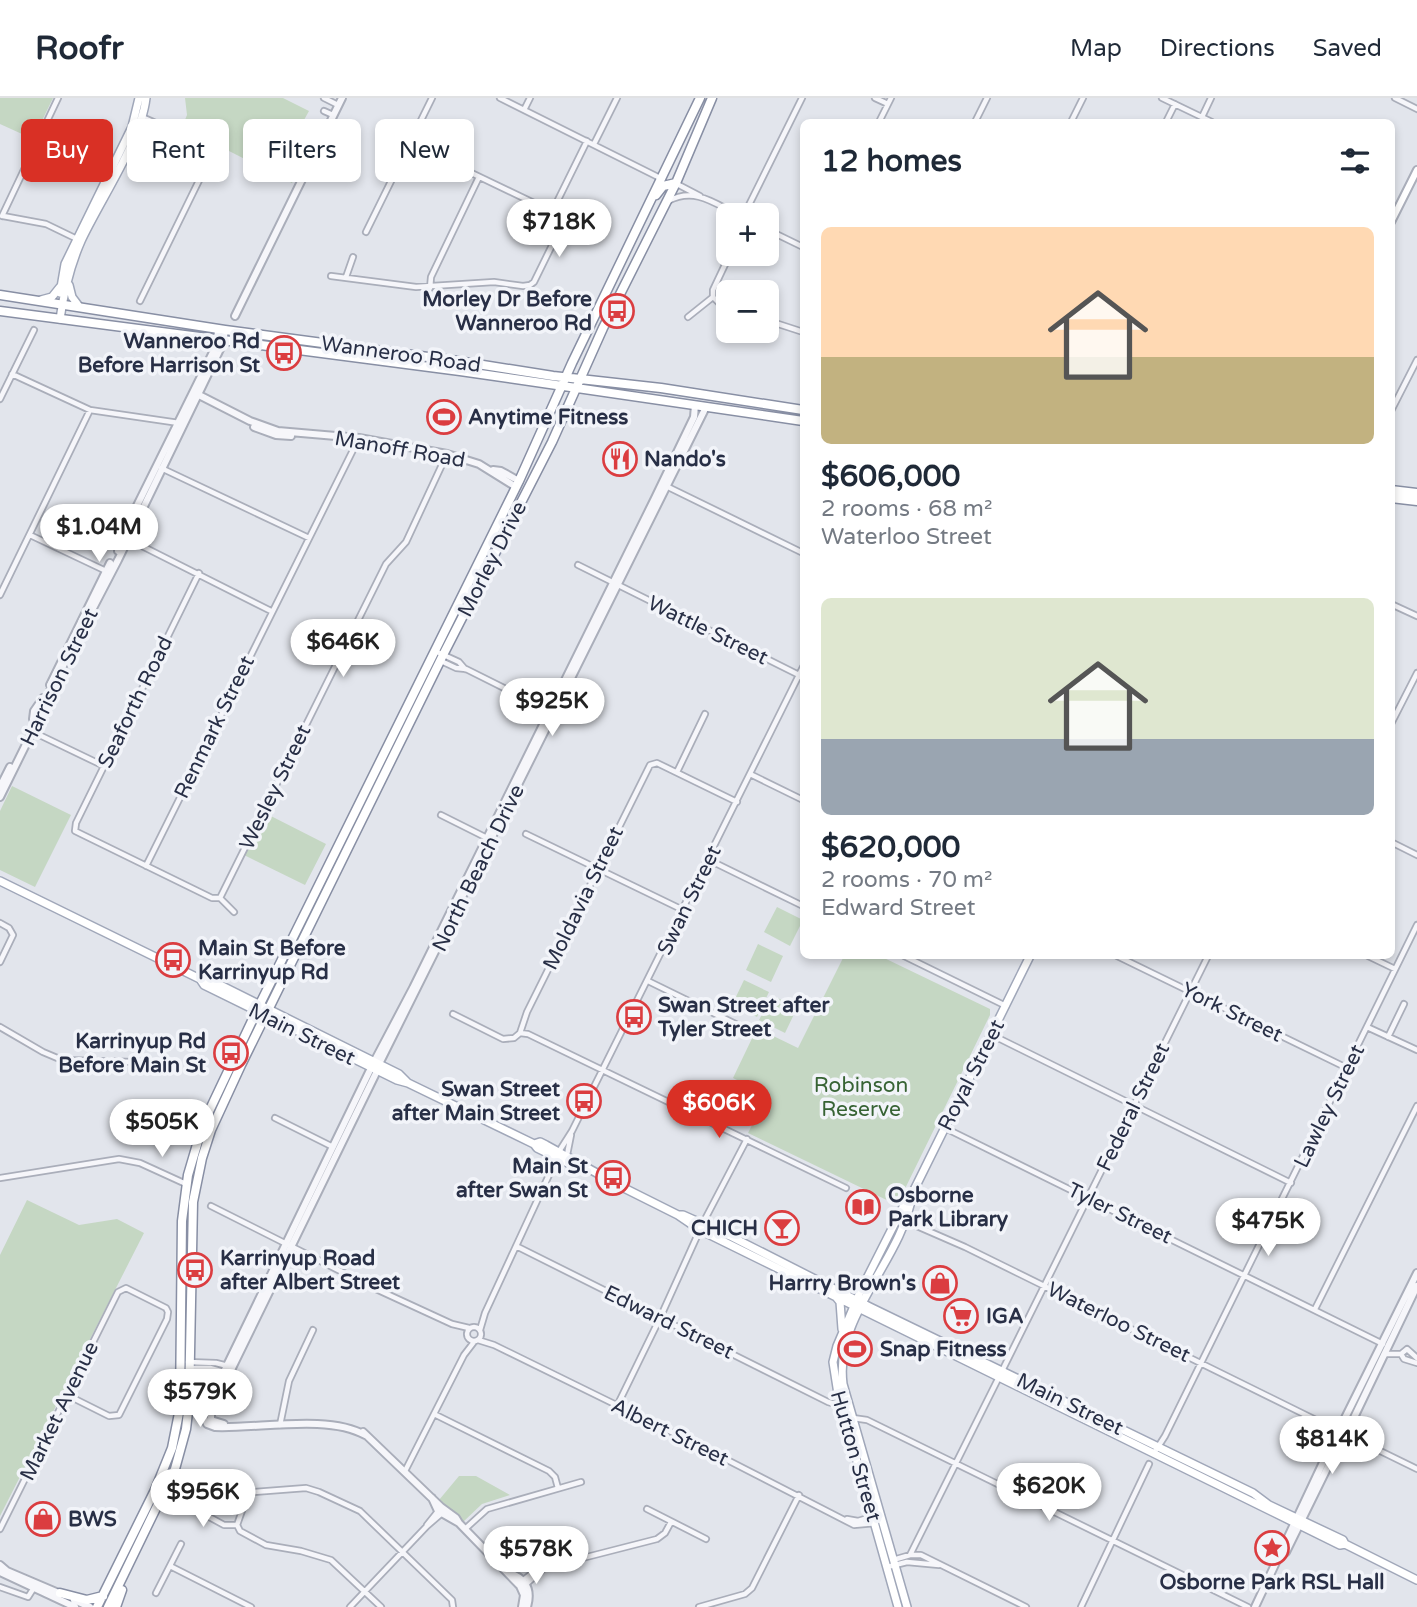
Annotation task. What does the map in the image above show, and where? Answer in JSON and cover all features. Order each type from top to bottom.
[{"type":"highway","name":"Morley Drive","points":[[262,1010],[438,656],[561,387],[700,98]]},
{"type":"highway","name":"Morley Drive","points":[[438,656],[552,442],[636,261],[668,201],[712,98]]},
{"type":"highway","points":[[660,178],[672,178],[691,148]]},
{"type":"highway","points":[[645,210],[663,186],[676,183]]},
{"type":"highway","name":"Wanneroo Road","points":[[0,295],[78,305],[221,334],[561,387],[800,421]]},
{"type":"highway","name":"Wanneroo Road","points":[[0,311],[221,334],[800,410]]},
{"type":"highway","points":[[526,467],[539,444],[546,440],[552,442]]},
{"type":"highway","points":[[1395,490],[1417,493]]},
{"type":"highway","points":[[1395,498],[1417,501]]},
{"type":"highway","points":[[108,1607],[181,1453],[189,1403],[185,1365],[182,1221],[186,1184],[203,1124],[262,1010]]},
{"type":"highway","points":[[97,1607],[169,1460],[180,1408],[185,1365],[192,1219],[200,1167],[221,1106],[262,1010]]},
{"type":"highway","points":[[116,1607],[126,1570]]},
{"type":"highway","points":[[61,1593],[87,1600],[103,1596]]},
{"type":"main road","points":[[139,98],[139,116]]},
{"type":"main road","points":[[61,303],[65,264],[146,98]]},
{"type":"main road","points":[[1395,208],[1417,170]]},
{"type":"main road","points":[[58,319],[79,240]]},
{"type":"main road","points":[[69,274],[70,291],[78,305]]},
{"type":"main road","points":[[41,300],[54,295],[61,284]]},
{"type":"main road","name":"Main Street","points":[[0,881],[200,979],[204,985],[262,1010],[375,1066],[399,1074],[408,1083],[534,1143],[540,1142],[559,1156],[1298,1521],[1343,1540],[1345,1544],[1417,1580]]},
{"type":"main road","name":"Royal Street","points":[[858,1305],[1029,959]]},
{"type":"main road","name":"Main Street","points":[[780,1265],[836,1297],[858,1305]]},
{"type":"main road","points":[[836,1297],[840,1302],[842,1333]]},
{"type":"main road","name":"Hutton Street","points":[[858,1305],[842,1333],[833,1362],[838,1394],[878,1519]]},
{"type":"main road","name":"Hutton Street","points":[[858,1305],[845,1345],[843,1384],[890,1563],[898,1607]]},
{"type":"main road","name":"Hutton Street","points":[[890,1563],[907,1607]]},
{"type":"street","points":[[58,98],[1,216],[46,224],[79,240]]},
{"type":"street","points":[[235,316],[340,101],[324,98]]},
{"type":"street","points":[[421,119],[432,98]]},
{"type":"street","points":[[500,98],[660,178]]},
{"type":"street","points":[[524,110],[530,98]]},
{"type":"street","points":[[594,144],[617,98]]},
{"type":"street","points":[[750,203],[802,98]]},
{"type":"street","points":[[875,98],[888,104]]},
{"type":"street","points":[[880,119],[891,98]]},
{"type":"street","points":[[976,119],[987,98]]},
{"type":"street","points":[[1072,119],[1083,98]]},
{"type":"street","points":[[1162,98],[1206,119]]},
{"type":"street","points":[[1202,117],[1211,98]]},
{"type":"street","points":[[1395,98],[1417,109]]},
{"type":"street","points":[[1168,119],[1175,104]]},
{"type":"street","points":[[324,111],[333,116]]},
{"type":"street","points":[[139,116],[211,150],[211,156],[140,300]]},
{"type":"street","points":[[552,212],[587,141]]},
{"type":"street","points":[[331,276],[430,288],[494,282],[530,285],[534,282],[561,227],[561,220],[552,212],[474,175]]},
{"type":"street","points":[[430,288],[431,276],[479,177]]},
{"type":"street","points":[[366,232],[390,182]]},
{"type":"street","points":[[676,183],[716,204]]},
{"type":"street","points":[[668,201],[687,194],[704,198]]},
{"type":"street","points":[[779,235],[800,246]]},
{"type":"street","points":[[346,277],[353,257]]},
{"type":"street","points":[[716,300],[713,290],[724,266]]},
{"type":"street","points":[[688,317],[713,297]]},
{"type":"street","points":[[779,324],[800,331]]},
{"type":"street","points":[[0,398],[34,330]]},
{"type":"street","name":"Harrison Street","points":[[0,797],[4,779],[195,395],[221,334]]},
{"type":"street","points":[[1395,403],[1417,360]]},
{"type":"street","points":[[12,374],[90,410],[181,423]]},
{"type":"street","name":"Manoff Road","points":[[195,395],[280,436],[359,438],[447,454],[479,464],[518,484]]},
{"type":"street","name":"North Beach Drive","points":[[280,1425],[215,1427],[207,1424],[204,1419],[413,988],[490,839],[664,484],[694,417],[695,405]]},
{"type":"street","name":"North Beach Drive","points":[[664,484],[706,407]]},
{"type":"street","points":[[0,595],[90,410]]},
{"type":"street","name":"Renmark Street","points":[[146,866],[359,438]]},
{"type":"street","name":"Wesley Street","points":[[220,898],[386,564],[406,542],[447,454]]},
{"type":"street","points":[[159,467],[309,538]]},
{"type":"street","points":[[664,484],[800,552]]},
{"type":"street","points":[[30,535],[108,572]]},
{"type":"street","points":[[124,537],[271,611]]},
{"type":"street","name":"Wattle Street","points":[[578,565],[800,676]]},
{"type":"street","name":"Seaforth Road","points":[[146,866],[75,831],[76,823],[199,573]]},
{"type":"street","points":[[1395,606],[1417,616]]},
{"type":"street","points":[[438,656],[459,662],[466,669],[552,712]]},
{"type":"street","points":[[1395,716],[1417,673]]},
{"type":"street","name":"Swan Street","points":[[476,1330],[549,1175],[800,678]]},
{"type":"street","points":[[705,714],[677,772],[737,802]]},
{"type":"street","points":[[30,731],[104,766]]},
{"type":"street","name":"Moldavia Street","points":[[520,1033],[527,1012],[650,765],[657,762],[677,772]]},
{"type":"street","points":[[750,774],[800,799]]},
{"type":"street","points":[[441,815],[490,839]]},
{"type":"street","points":[[526,834],[682,910]]},
{"type":"street","points":[[1395,844],[1417,855]]},
{"type":"street","points":[[709,860],[800,905]]},
{"type":"street","points":[[146,866],[212,898],[220,898],[234,912]]},
{"type":"street","points":[[0,923],[13,934],[0,962]]},
{"type":"street","name":"Lawley Street","points":[[1158,1451],[1417,925]]},
{"type":"street","points":[[910,959],[1006,1006]]},
{"type":"street","name":"York Street","points":[[1123,959],[1347,1068]]},
{"type":"street","name":"Federal Street","points":[[910,1555],[1206,959]]},
{"type":"street","points":[[1374,959],[1395,969]]},
{"type":"street","points":[[648,981],[754,1033]]},
{"type":"street","points":[[1388,1037],[1404,1004]]},
{"type":"street","points":[[453,1014],[503,1039],[514,1038],[520,1033],[528,1034],[846,1188]]},
{"type":"street","points":[[0,1027],[62,1060],[135,1062]]},
{"type":"street","points":[[1367,1027],[1417,1051]]},
{"type":"street","points":[[991,1034],[1291,1183]]},
{"type":"street","points":[[1315,1310],[1417,1106]]},
{"type":"street","points":[[275,1118],[336,1148]]},
{"type":"street","name":"Tyler Street","points":[[945,1127],[1386,1343]]},
{"type":"street","name":"Swan Street","points":[[549,1175],[572,1131]]},
{"type":"street","points":[[617,1406],[701,1226],[747,1139]]},
{"type":"street","points":[[0,1178],[124,1159],[140,1163],[186,1184]]},
{"type":"street","name":"Albert Street","points":[[211,1206],[376,1289],[452,1324],[476,1330],[494,1345],[799,1495],[854,1525],[878,1519]]},
{"type":"street","name":"Waterloo Street","points":[[903,1217],[1320,1422],[1339,1437],[1366,1444],[1417,1469]]},
{"type":"street","name":"Edward Street","points":[[516,1247],[842,1406]]},
{"type":"street","points":[[1339,1437],[1350,1429],[1417,1273]]},
{"type":"street","points":[[1255,1607],[1280,1556],[1280,1550],[1298,1521],[1339,1437],[1340,1424],[1417,1286]]},
{"type":"street","name":"Market Avenue","points":[[0,1529],[118,1292],[126,1288],[166,1308],[168,1316],[162,1330],[119,1415],[109,1416],[67,1395]]},
{"type":"street","name":"Albert Street","points":[[452,1324],[467,1337],[494,1345]]},
{"type":"street","points":[[313,1330],[289,1381],[280,1425],[326,1425],[351,1428],[365,1435],[405,1471],[441,1510],[456,1518],[522,1584],[530,1596],[525,1607]]},
{"type":"street","points":[[405,1471],[436,1415],[464,1355],[467,1337],[476,1330]]},
{"type":"street","points":[[464,1355],[476,1341],[476,1330]]},
{"type":"street","points":[[1384,1354],[1401,1354],[1407,1349],[1417,1361]]},
{"type":"street","points":[[1401,1354],[1404,1359],[1417,1361]]},
{"type":"street","points":[[185,1365],[216,1363],[228,1370]]},
{"type":"street","points":[[822,1398],[838,1394]]},
{"type":"street","points":[[436,1415],[549,1471],[555,1477],[558,1488]]},
{"type":"street","points":[[853,1418],[867,1420],[1248,1607]]},
{"type":"street","name":"Waterloo Street","points":[[1320,1422],[1340,1424]]},
{"type":"street","points":[[1340,1424],[1350,1429]]},
{"type":"street","name":"Waterloo Street","points":[[1350,1429],[1366,1444]]},
{"type":"street","points":[[1081,1607],[1149,1464]]},
{"type":"street","points":[[465,1529],[487,1509],[581,1482]]},
{"type":"street","points":[[381,1607],[331,1560],[266,1545],[240,1531],[237,1525],[244,1505],[253,1492],[306,1488],[360,1511],[452,1600],[453,1607]]},
{"type":"street","points":[[699,1607],[745,1594],[752,1588],[799,1495]]},
{"type":"street","points":[[178,1500],[224,1525],[237,1525]]},
{"type":"street","points":[[647,1509],[706,1539]]},
{"type":"street","points":[[351,1607],[441,1510]]},
{"type":"street","points":[[522,1584],[536,1570],[657,1539],[665,1533],[671,1522]]},
{"type":"street","name":"Federal Street","points":[[921,1555],[919,1545],[923,1532]]},
{"type":"street","points":[[156,1593],[181,1544]]},
{"type":"street","points":[[890,1563],[910,1555],[921,1555],[1026,1607]]},
{"type":"street","points":[[890,1563],[927,1563],[946,1567]]},
{"type":"street","points":[[0,1565],[4,1572],[61,1593],[89,1607]]},
{"type":"street","points":[[170,1566],[251,1607]]},
{"type":"street","points":[[0,1587],[28,1597],[36,1585]]},
{"type":"street","points":[[36,1585],[75,1607]]},
{"type":"green space","points":[[0,98],[53,98],[43,119],[21,119],[21,134],[0,124]]},
{"type":"green space","points":[[185,98],[283,98],[309,111],[305,119],[243,119],[243,158],[229,151],[229,119],[185,119]]},
{"type":"green space","points":[[12,786],[71,815],[35,887],[0,870],[0,811]]},
{"type":"green space","points":[[265,813],[326,844],[305,885],[244,855]]},
{"type":"green space","points":[[777,907],[800,918],[800,926],[790,946],[764,932]]},
{"type":"green space","points":[[758,944],[783,956],[771,982],[746,970]]},
{"type":"green space","name":"Robinson Reserve","points":[[842,959],[886,959],[990,1009],[990,1015],[897,1205],[748,1133],[767,1095],[733,1078],[757,1028],[798,1048]]},
{"type":"green space","points":[[744,980],[769,992],[757,1017],[732,1005]]},
{"type":"green space","points":[[772,995],[797,1008],[785,1033],[759,1020]]},
{"type":"green space","points":[[27,1200],[79,1225],[117,1219],[144,1233],[0,1516],[0,1255]]},
{"type":"green space","points":[[459,1476],[476,1476],[510,1495],[482,1504],[463,1522],[439,1500]]},
{"type":"place","name":"Morley Dr Before Wanneroo Rd","points":[[617,311]]},
{"type":"place","name":"Wanneroo Rd Before Harrison St","points":[[284,353]]},
{"type":"place","name":"Anytime Fitness","points":[[444,417]]},
{"type":"place","name":"Nando's","points":[[620,459]]},
{"type":"place","name":"Main St Before Karrinyup Rd","points":[[173,960]]},
{"type":"place","name":"Swan Street after Tyler Street","points":[[634,1017]]},
{"type":"place","name":"Karrinyup Rd Before Main St","points":[[231,1053]]},
{"type":"place","name":"Swan Street after Main Street","points":[[584,1101]]},
{"type":"place","name":"Main St after Swan St","points":[[613,1178]]},
{"type":"place","name":"Osborne Park Library","points":[[863,1207]]},
{"type":"place","name":"CHICH","points":[[782,1228]]},
{"type":"place","name":"Karrinyup Road after Albert Street","points":[[195,1270]]},
{"type":"place","name":"Harrry Brown's","points":[[940,1283]]},
{"type":"place","name":"IGA","points":[[961,1316]]},
{"type":"place","name":"Snap Fitness","points":[[855,1349]]},
{"type":"place","name":"BWS","points":[[43,1519]]},
{"type":"place","name":"Osborne Park RSL Hall","points":[[1272,1548]]}]
